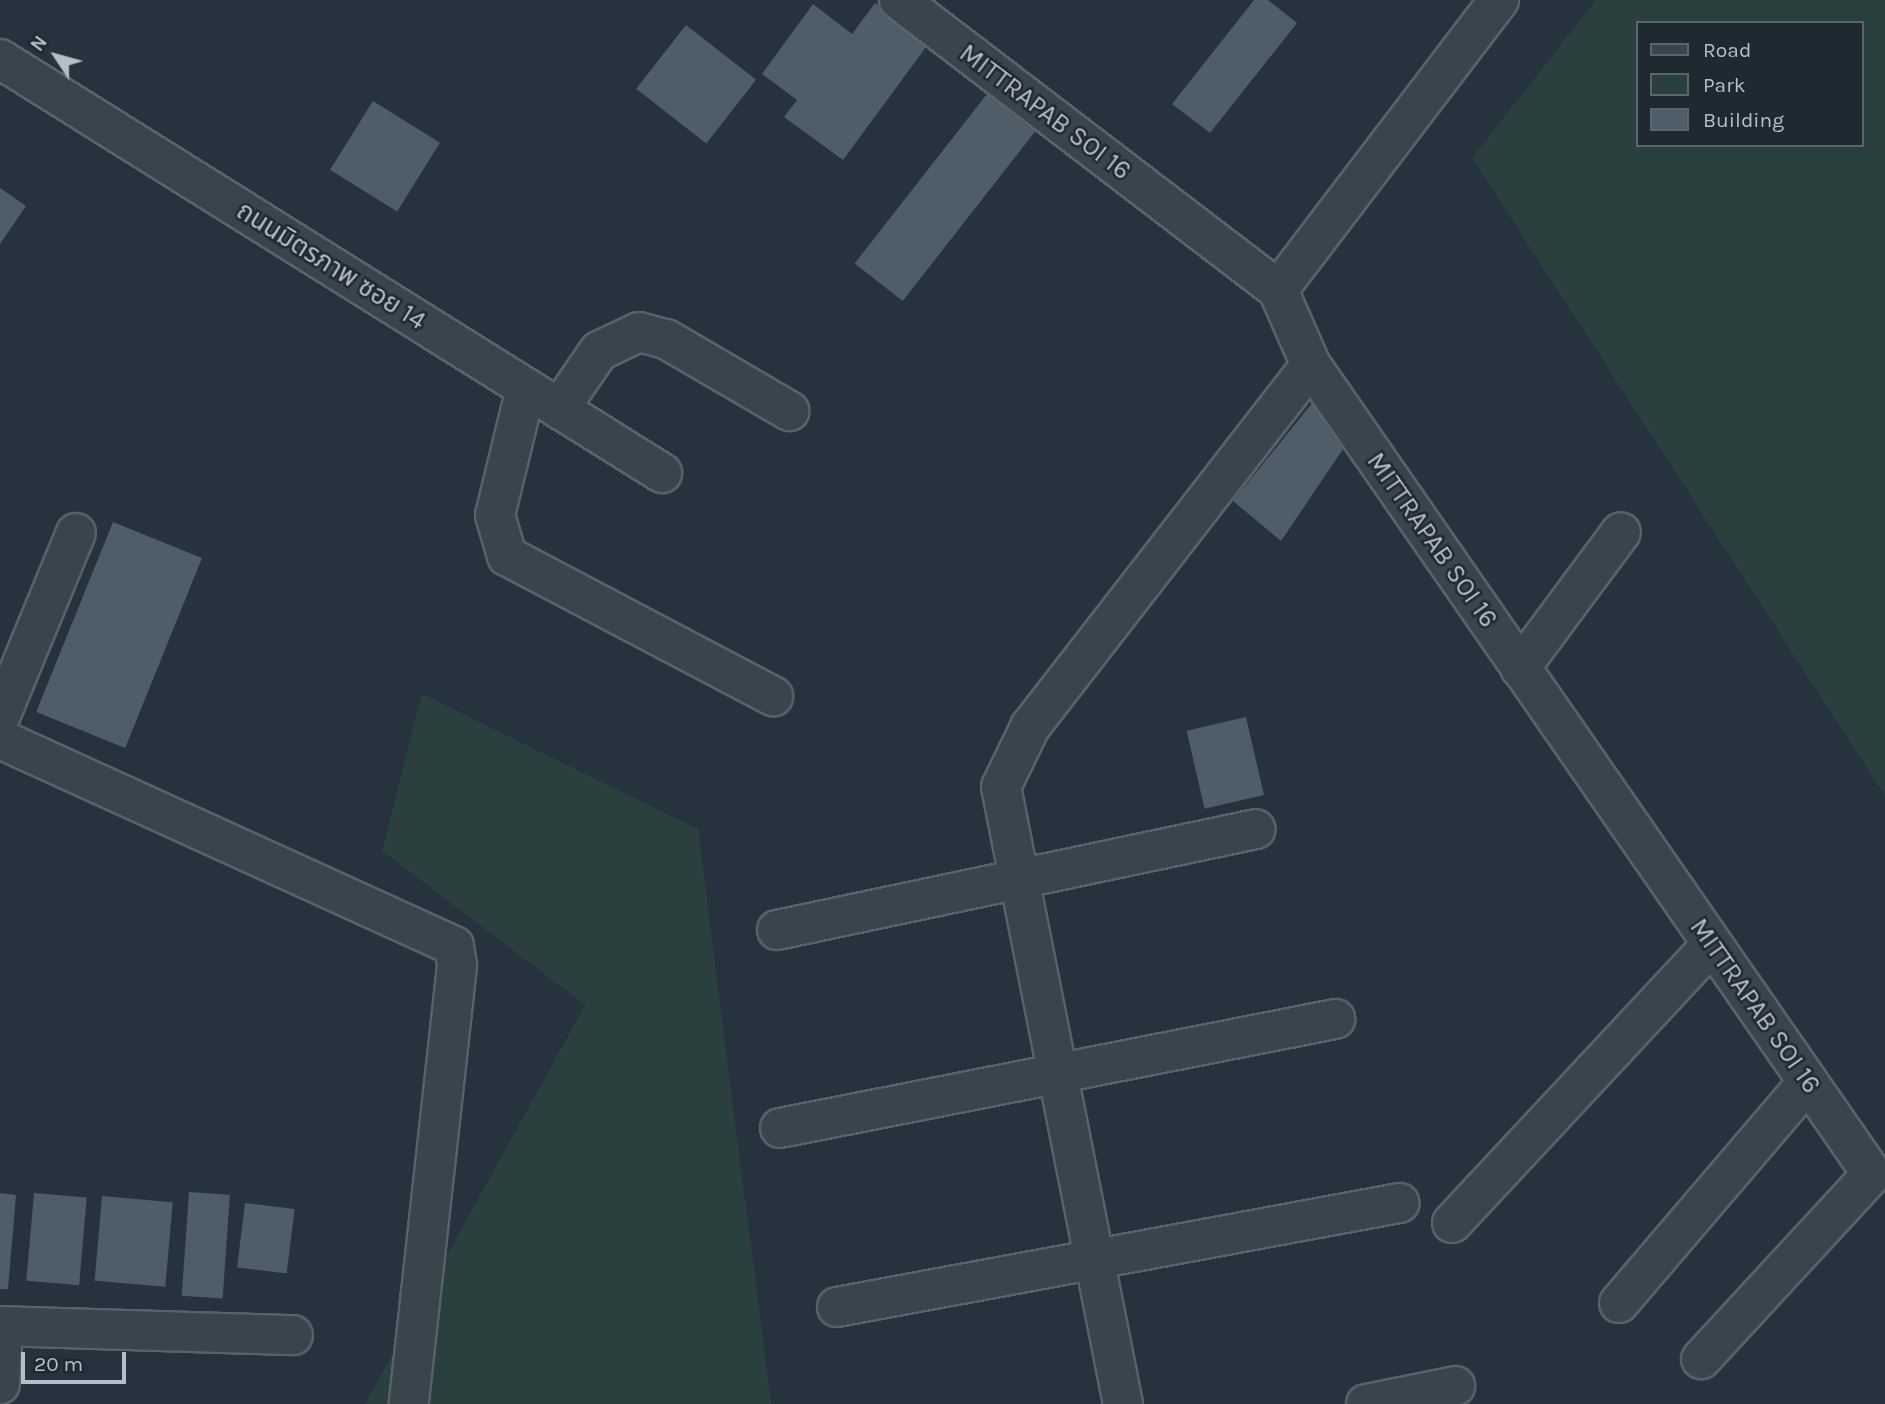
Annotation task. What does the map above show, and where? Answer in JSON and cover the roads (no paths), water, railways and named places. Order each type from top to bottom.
[{"type":"street","name":"MITTRAPAB SOI 16","points":[[899,0],[1278,290],[1311,365],[1872,1174],[1701,1359]]},
{"type":"street","points":[[1278,290],[1499,0]]},
{"type":"street","name":"ถนนมิตรภาพ ซอย 14","points":[[0,59],[662,472]]},
{"type":"street","points":[[559,410],[599,351],[639,332],[666,339],[789,411]]},
{"type":"street","points":[[1123,1404],[1021,875],[1001,787],[1030,727],[1311,365]]},
{"type":"street","points":[[526,388],[495,514],[507,556],[772,696]]},
{"type":"street","points":[[1520,668],[1621,532]]},
{"type":"street","points":[[0,717],[76,533]]},
{"type":"street","points":[[0,740],[454,946],[457,966],[410,1404]]},
{"type":"street","points":[[777,930],[1021,875],[1255,829]]},
{"type":"street","points":[[1452,1223],[1712,944]]},
{"type":"street","points":[[780,1128],[1335,1019]]},
{"type":"street","points":[[1619,1303],[1808,1082]]},
{"type":"street","points":[[838,1307],[1096,1262],[1399,1203]]},
{"type":"street","points":[[0,1384],[2,1326],[293,1335]]},
{"type":"street","points":[[1366,1404],[1455,1386]]}]
